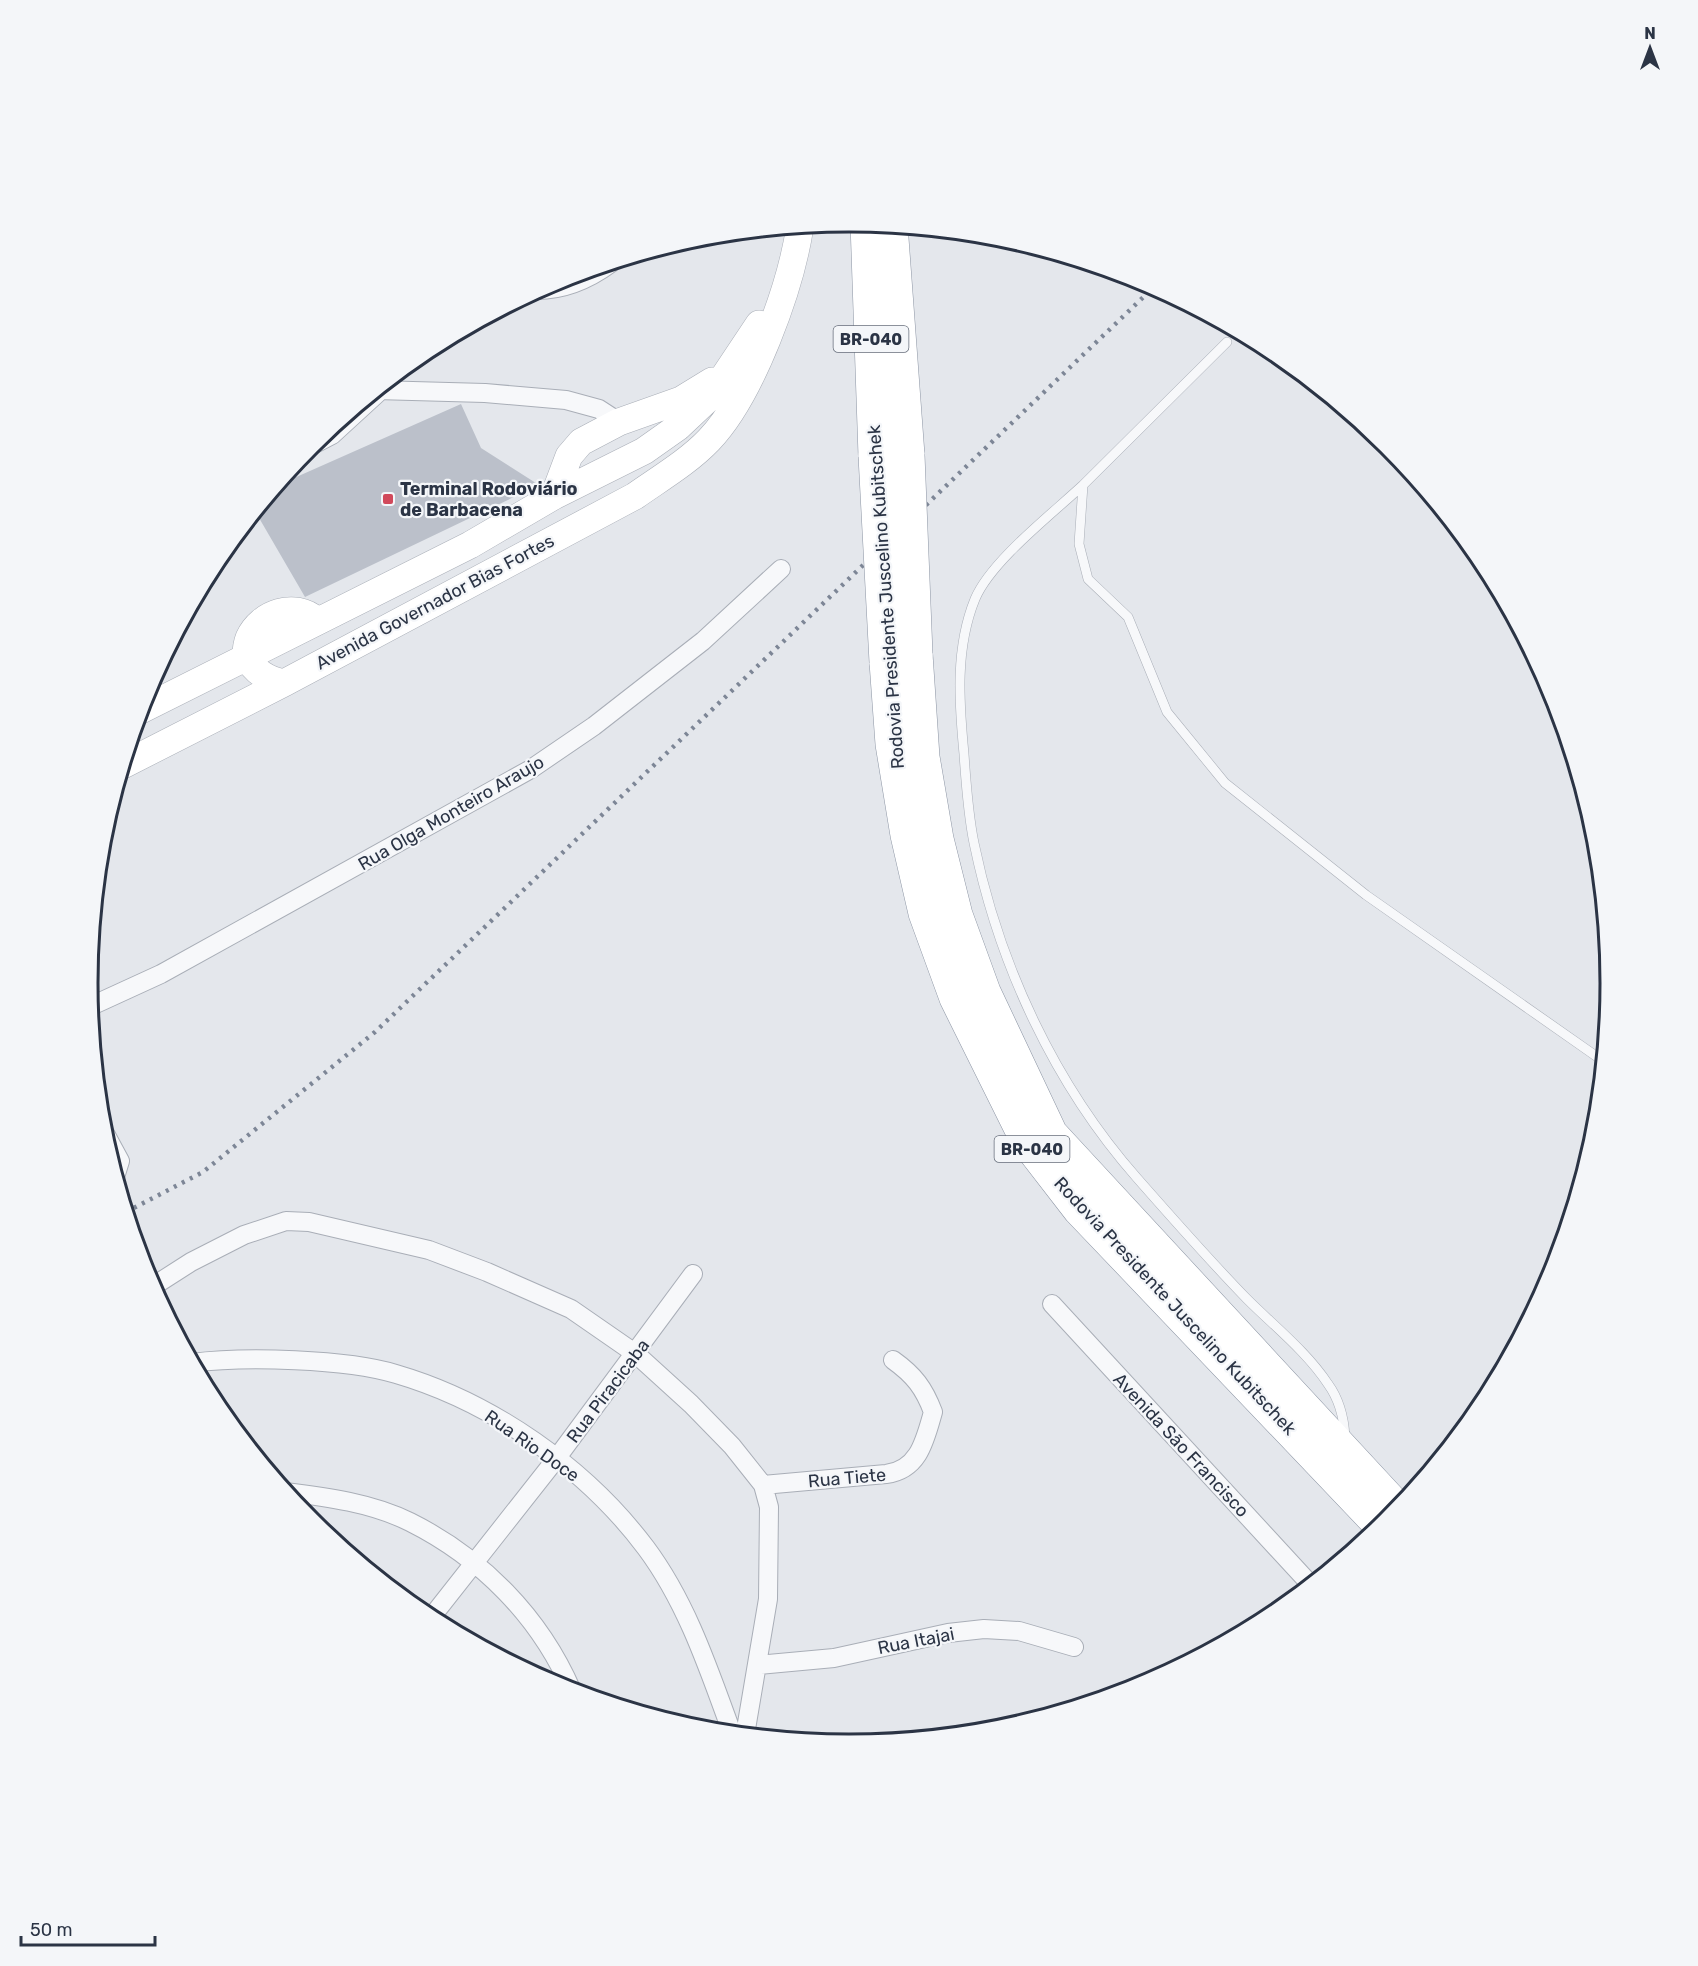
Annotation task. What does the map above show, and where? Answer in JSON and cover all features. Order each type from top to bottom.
[{"type":"highway","name":"Rodovia Presidente Juscelino Kubitschek","points":[[867,232],[875,456],[901,658],[923,757],[937,838],[956,915],[984,992],[1051,1134],[1391,1502]]},
{"type":"highway","name":"Rodovia Presidente Juscelino Kubitschek","points":[[892,233],[908,455],[901,658],[892,744],[907,835],[925,913],[956,998],[1028,1143],[1079,1209],[1375,1519]]},
{"type":"main road","name":"Avenida Governador Bias Fortes","points":[[151,705],[316,620],[470,545],[554,496],[644,451],[694,414],[731,370],[759,326],[799,237]]},
{"type":"main road","name":"Avenida Governador Bias Fortes","points":[[131,761],[284,683],[635,496],[708,441],[733,409],[760,357],[799,237]]},
{"type":"main road","points":[[554,496],[569,456],[581,441],[619,422],[681,400],[731,370]]},
{"type":"main road","points":[[619,422],[638,437],[644,451],[647,465],[635,496]]},
{"type":"main road","points":[[246,656],[261,675],[284,683]]},
{"type":"street","points":[[575,283],[595,276]]},
{"type":"street","points":[[388,390],[473,393],[566,400],[599,409],[619,422]]},
{"type":"street","name":"Rua Olga Monteiro Araujo","points":[[98,1003],[161,974],[531,769],[594,726],[703,641],[781,569]]},
{"type":"street","points":[[160,1282],[191,1262],[267,1226],[286,1221],[309,1222],[429,1250],[530,1290],[571,1309],[636,1354],[692,1404],[732,1446],[763,1485],[769,1507],[768,1599],[746,1727]]},
{"type":"street","name":"Rua Piracicaba","points":[[436,1611],[636,1354],[693,1274]]},
{"type":"street","name":"Avenida São Francisco","points":[[1052,1304],[1306,1579]]},
{"type":"street","name":"Rua Tiete","points":[[763,1485],[886,1474],[906,1469],[915,1459],[933,1412],[926,1391],[912,1374],[893,1360]]},
{"type":"street","name":"Rua Rio Doce","points":[[200,1363],[342,1364],[394,1373],[438,1388],[501,1421],[556,1459],[600,1494],[647,1549],[682,1605],[729,1724]]},
{"type":"street","points":[[299,1494],[359,1504],[409,1521],[476,1562],[525,1612],[564,1678]]},
{"type":"street","name":"Rua Itajai","points":[[758,1665],[834,1658],[948,1633],[984,1629],[1019,1631],[1074,1647]]},
{"type":"lane","points":[[1227,342],[1083,485],[995,568],[976,596],[966,627],[960,687],[974,843],[993,912],[1016,977],[1052,1057],[1087,1116],[1135,1175],[1221,1272],[1319,1371],[1338,1403],[1344,1428],[1346,1454]]},
{"type":"lane","points":[[1083,485],[1079,544],[1088,579],[1128,616],[1167,712],[1225,783],[1366,895],[1597,1056]]},
{"type":"building","name":"Terminal Rodoviário de Barbacena","points":[[461,404],[481,448],[539,485],[305,597],[259,518],[293,478]]},
{"type":"railway","points":[[132,1209],[203,1172],[375,1032],[1147,294]]},
{"type":"place","name":"Terminal Rodoviário de Barbacena","points":[[388,499]]}]
